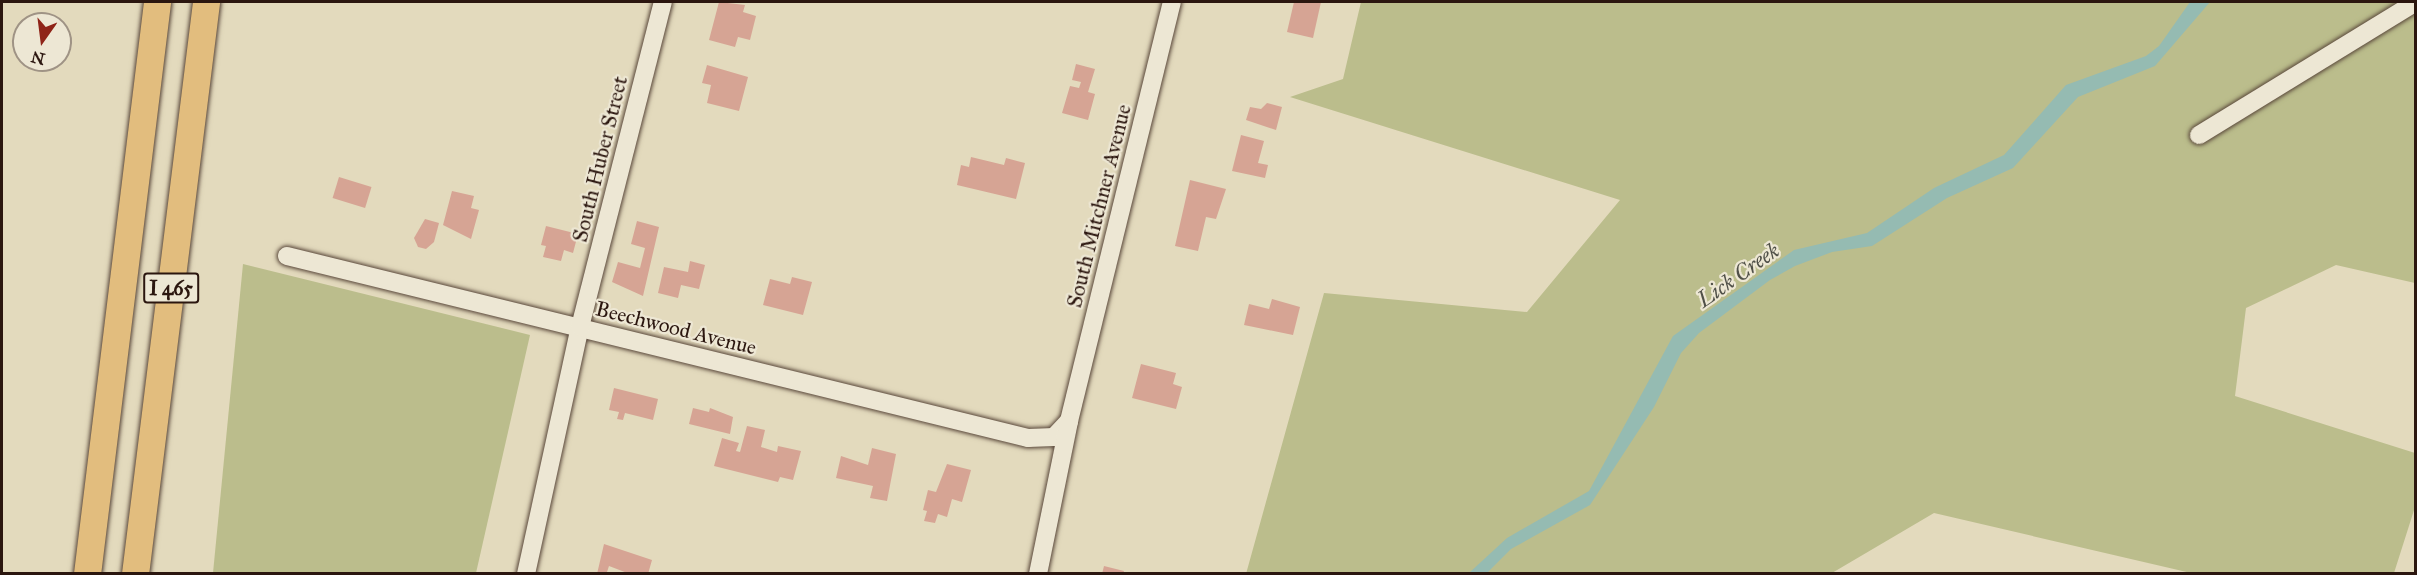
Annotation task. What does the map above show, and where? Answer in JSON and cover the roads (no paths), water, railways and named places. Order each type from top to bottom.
[{"type":"highway","name":"I 465","points":[[87,573],[157,2]]},
{"type":"highway","name":"I 465","points":[[135,573],[206,2]]},
{"type":"street","name":"South Huber Street","points":[[526,573],[580,327],[663,2]]},
{"type":"street","name":"South Mitchner Avenue","points":[[1038,573],[1069,422],[1172,2]]},
{"type":"street","points":[[2199,135],[2415,2]]},
{"type":"street","name":"Beechwood Avenue","points":[[287,256],[1028,438],[1054,437],[1069,422]]},
{"type":"water","name":"Lick Creek","points":[[2190,2],[2210,2],[2155,66],[2078,97],[2013,168],[1947,198],[1872,246],[1832,252],[1795,266],[1770,280],[1699,333],[1681,353],[1654,407],[1590,505],[1511,549],[1487,573],[1469,573],[1507,538],[1589,491],[1673,336],[1794,250],[1867,233],[1934,188],[2004,155],[2066,85],[2146,56],[2159,46]]}]
